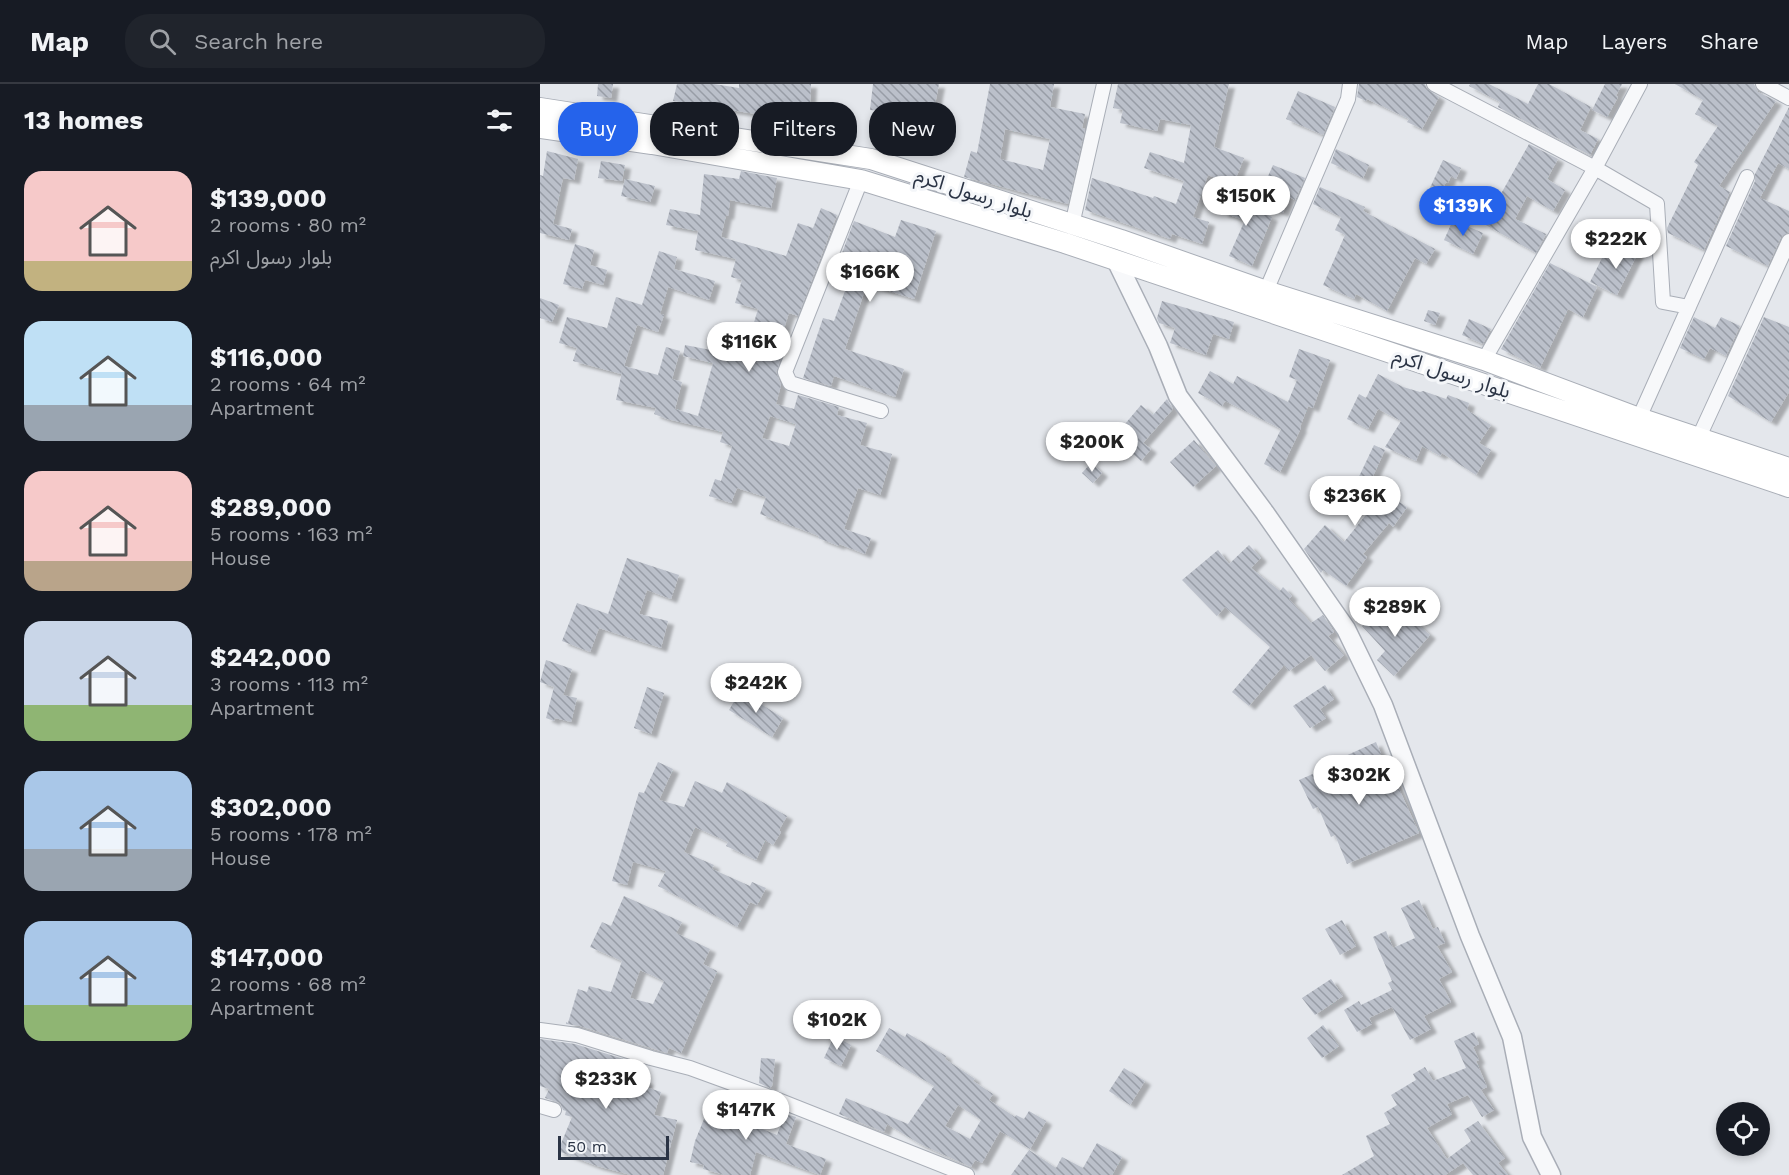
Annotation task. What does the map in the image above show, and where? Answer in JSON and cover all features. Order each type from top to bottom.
[{"type":"main road","name":"بلوار رسول اکرم","points":[[540,108],[871,159],[1121,240],[1266,291],[1484,360],[1639,418],[1789,468]]},
{"type":"main road","name":"بلوار رسول اکرم","points":[[540,128],[652,144],[861,180],[1116,260],[1789,487]]},
{"type":"main road","points":[[1116,260],[1121,240]]},
{"type":"street","points":[[1072,225],[1104,84]]},
{"type":"street","points":[[1266,291],[1348,99],[1350,84]]},
{"type":"street","points":[[1434,84],[1595,168],[1657,204],[1663,302],[1689,308]]},
{"type":"street","points":[[1484,360],[1595,168],[1640,84]]},
{"type":"street","points":[[1763,84],[1789,98]]},
{"type":"street","points":[[1639,418],[1747,177]]},
{"type":"street","points":[[861,180],[785,372],[790,383],[881,411]]},
{"type":"street","points":[[1699,437],[1789,242]]},
{"type":"street","points":[[1116,260],[1158,346],[1178,396],[1265,513],[1346,629],[1378,696],[1470,936],[1512,1037],[1532,1137],[1551,1175]]},
{"type":"street","points":[[540,1030],[577,1035],[651,1059],[690,1068],[778,1100],[967,1175]]},
{"type":"street","points":[[540,1106],[554,1110]]},
{"type":"building","points":[[598,84],[613,84],[611,98],[597,96]]},
{"type":"building","points":[[677,84],[714,84],[739,88],[739,84],[811,84],[810,102],[751,102],[751,113],[739,111],[739,102],[673,101]]},
{"type":"building","points":[[873,84],[939,84],[936,102],[871,102]]},
{"type":"building","points":[[990,84],[1054,84],[1050,107],[1085,114],[1082,128],[1085,129],[1068,204],[964,177],[971,151],[977,153]],"holes":[[[1005,129],[1050,139],[1043,170],[1000,159]]]},
{"type":"building","points":[[1118,84],[1229,84],[1214,147],[1244,158],[1233,185],[1208,175],[1193,217],[1209,222],[1202,244],[1172,234],[1170,239],[1085,210],[1092,178],[1176,204],[1184,181],[1144,168],[1150,152],[1184,163],[1191,125],[1160,119],[1157,131],[1120,123],[1123,110],[1113,108]]},
{"type":"building","points":[[1359,84],[1425,84],[1427,89],[1439,97],[1422,129],[1407,122],[1409,119],[1367,99],[1366,101],[1357,97]]},
{"type":"building","points":[[1470,84],[1489,84],[1528,104],[1538,84],[1549,84],[1591,107],[1580,130],[1598,139],[1590,155],[1498,107],[1500,102],[1469,86]]},
{"type":"building","points":[[1605,84],[1622,84],[1607,117],[1592,110]]},
{"type":"building","points":[[1675,84],[1754,84],[1758,92],[1776,101],[1719,186],[1730,192],[1704,250],[1668,233],[1667,228],[1698,165],[1694,162],[1718,126],[1695,114],[1703,100]]},
{"type":"building","points":[[1298,91],[1335,107],[1323,135],[1286,119]]},
{"type":"building","points":[[1789,107],[1789,169],[1778,163],[1760,198],[1789,211],[1789,232],[1781,237],[1768,266],[1726,246],[1755,181],[1755,174]]},
{"type":"building","points":[[1529,144],[1558,159],[1547,179],[1565,190],[1553,211],[1527,196],[1515,219],[1546,234],[1536,253],[1484,224]]},
{"type":"building","points":[[1336,149],[1369,165],[1363,178],[1331,163]]},
{"type":"building","points":[[547,151],[558,154],[558,156],[578,159],[574,180],[563,178],[553,224],[572,229],[569,240],[540,233],[540,175],[543,176]]},
{"type":"building","points":[[1443,160],[1461,168],[1456,179],[1451,176],[1448,183],[1446,182],[1437,199],[1427,194]]},
{"type":"building","points":[[601,161],[625,165],[622,181],[598,178]]},
{"type":"building","points":[[1273,165],[1305,178],[1295,200],[1289,197],[1283,213],[1271,208],[1278,190],[1264,185]]},
{"type":"building","points":[[741,171],[777,178],[771,208],[730,200],[728,216],[726,215],[721,237],[786,256],[798,223],[813,228],[821,208],[837,215],[798,316],[789,313],[781,338],[788,339],[776,372],[781,385],[776,404],[794,409],[798,395],[839,407],[837,415],[867,423],[860,445],[892,454],[880,495],[858,488],[844,529],[871,538],[865,554],[760,514],[766,497],[737,488],[731,503],[709,496],[715,479],[721,481],[732,446],[720,442],[723,432],[667,419],[654,414],[656,408],[616,400],[623,367],[621,374],[573,361],[577,348],[559,343],[567,317],[607,328],[616,297],[642,305],[659,251],[677,257],[674,269],[715,281],[709,300],[668,287],[660,314],[664,315],[658,332],[637,325],[624,366],[658,375],[666,347],[680,351],[672,379],[682,382],[675,409],[698,416],[713,363],[683,356],[685,345],[716,351],[719,351],[722,341],[747,346],[758,309],[735,303],[742,280],[731,277],[736,259],[695,250],[698,231],[666,225],[670,209],[700,215],[704,174],[739,179]],"holes":[[[770,416],[796,424],[789,446],[762,438]]]},
{"type":"building","points":[[625,179],[655,186],[650,202],[621,196]]},
{"type":"building","points":[[1320,187],[1365,207],[1363,211],[1435,249],[1426,264],[1415,258],[1387,311],[1356,294],[1354,299],[1323,285],[1345,235],[1335,230],[1341,217],[1313,204]]},
{"type":"building","points":[[1229,189],[1248,195],[1245,206],[1272,217],[1252,266],[1229,256],[1245,220],[1222,213]]},
{"type":"building","points":[[901,220],[936,231],[914,299],[867,284],[845,349],[904,369],[895,397],[834,376],[831,386],[803,378],[823,318],[834,321],[857,258],[842,253],[854,221],[895,237]]},
{"type":"building","points":[[1453,220],[1483,233],[1473,254],[1444,240]]},
{"type":"building","points":[[1633,239],[1643,243],[1617,295],[1590,282],[1603,256],[1620,264]]},
{"type":"building","points":[[575,244],[594,250],[590,265],[607,270],[603,285],[585,280],[582,289],[563,284]]},
{"type":"building","points":[[1550,263],[1597,287],[1583,317],[1568,309],[1540,368],[1501,349]]},
{"type":"building","points":[[540,298],[559,305],[552,322],[540,318]]},
{"type":"building","points":[[1162,301],[1234,322],[1229,339],[1213,334],[1206,355],[1170,343],[1175,328],[1159,323],[1157,318]]},
{"type":"building","points":[[1428,310],[1440,313],[1435,325],[1424,321]]},
{"type":"building","points":[[1694,317],[1715,328],[1721,317],[1740,326],[1726,356],[1710,348],[1704,359],[1680,348]]},
{"type":"building","points":[[1764,317],[1789,327],[1789,392],[1771,422],[1728,396]]},
{"type":"building","points":[[1469,319],[1491,329],[1483,344],[1462,335]]},
{"type":"building","points":[[1299,349],[1330,360],[1313,408],[1308,406],[1301,428],[1280,472],[1264,464],[1281,429],[1225,401],[1222,406],[1198,393],[1210,371],[1233,384],[1237,376],[1288,402],[1297,380],[1289,377]]},
{"type":"building","points":[[1378,374],[1403,387],[1446,399],[1448,395],[1469,403],[1467,410],[1491,425],[1479,443],[1491,450],[1476,475],[1442,453],[1440,456],[1422,446],[1416,461],[1385,447],[1401,421],[1378,409],[1368,429],[1347,419],[1359,394],[1366,398]]},
{"type":"building","points":[[1167,399],[1173,409],[1143,443],[1151,449],[1141,461],[1114,437],[1141,405],[1153,415]]},
{"type":"building","points":[[1194,440],[1216,466],[1193,487],[1170,462]]},
{"type":"building","points":[[1374,445],[1385,450],[1366,491],[1394,502],[1396,500],[1407,507],[1393,527],[1389,523],[1363,554],[1367,557],[1346,586],[1323,570],[1321,573],[1304,549],[1325,525],[1344,542],[1369,511],[1340,500],[1346,484],[1354,487]]},
{"type":"building","points":[[1091,463],[1102,473],[1093,483],[1082,473]]},
{"type":"building","points":[[1249,545],[1261,558],[1251,568],[1280,591],[1283,587],[1292,596],[1289,599],[1311,623],[1323,615],[1334,632],[1328,636],[1344,655],[1325,671],[1311,655],[1289,671],[1284,665],[1249,706],[1232,692],[1270,647],[1225,607],[1217,616],[1182,580],[1218,550],[1229,564]]},
{"type":"building","points":[[627,558],[679,575],[671,599],[647,590],[639,614],[668,621],[661,648],[599,628],[590,652],[562,641],[577,603],[608,614]]},
{"type":"building","points":[[1387,604],[1400,618],[1405,613],[1430,635],[1394,676],[1377,660],[1385,651],[1362,626]]},
{"type":"building","points":[[546,660],[572,669],[563,695],[577,698],[571,722],[546,718],[554,687],[540,682]]},
{"type":"building","points":[[1325,685],[1334,699],[1320,709],[1326,718],[1310,728],[1293,706]]},
{"type":"building","points":[[647,687],[664,693],[651,734],[634,728]]},
{"type":"building","points":[[740,691],[783,718],[772,737],[729,710]]},
{"type":"building","points":[[1376,742],[1381,754],[1360,763],[1372,790],[1395,780],[1419,833],[1347,864],[1335,835],[1331,837],[1318,807],[1313,809],[1299,780]]},
{"type":"building","points":[[658,762],[673,769],[659,800],[684,807],[695,781],[722,793],[727,782],[787,816],[773,845],[765,840],[756,860],[726,846],[728,842],[695,827],[684,852],[714,865],[712,869],[750,886],[752,882],[766,888],[757,905],[750,902],[737,927],[658,886],[666,871],[633,862],[627,885],[612,881],[639,792],[644,793]]},
{"type":"building","points":[[624,896],[682,922],[676,933],[710,949],[703,964],[717,971],[681,1053],[669,1048],[667,1053],[580,1026],[566,1024],[578,989],[587,992],[589,986],[611,992],[622,961],[590,947],[602,922],[611,926]],"holes":[[[640,970],[664,981],[653,1004],[630,998]]]},
{"type":"building","points":[[1419,900],[1433,929],[1438,927],[1445,943],[1437,946],[1452,972],[1439,979],[1451,1002],[1424,1016],[1431,1029],[1410,1040],[1392,1007],[1369,1018],[1372,1024],[1357,1032],[1344,1010],[1359,1001],[1361,1005],[1392,990],[1388,983],[1392,981],[1373,937],[1386,931],[1393,948],[1415,938],[1401,908]]},
{"type":"building","points":[[1342,920],[1356,946],[1340,955],[1325,929]]},
{"type":"building","points":[[1331,979],[1343,996],[1315,1015],[1302,998]]},
{"type":"building","points":[[1323,1025],[1339,1046],[1322,1058],[1307,1038]]},
{"type":"building","points":[[889,1028],[905,1037],[907,1033],[946,1056],[945,1059],[993,1094],[989,1100],[1015,1117],[1016,1115],[1024,1119],[1029,1111],[1046,1121],[1030,1149],[1000,1131],[982,1163],[975,1160],[971,1167],[920,1144],[887,1124],[884,1132],[839,1114],[846,1098],[908,1124],[934,1086],[876,1051]],"holes":[[[958,1105],[981,1120],[970,1139],[945,1126]]]},
{"type":"building","points":[[1474,1032],[1479,1044],[1473,1047],[1479,1060],[1476,1061],[1487,1087],[1481,1090],[1494,1110],[1482,1117],[1468,1095],[1447,1104],[1452,1114],[1427,1128],[1447,1159],[1471,1141],[1464,1130],[1478,1121],[1505,1158],[1498,1163],[1508,1175],[1473,1175],[1463,1163],[1445,1175],[1342,1175],[1374,1156],[1366,1136],[1390,1124],[1384,1113],[1397,1105],[1391,1095],[1416,1080],[1413,1074],[1425,1067],[1433,1081],[1466,1068],[1454,1041]]},
{"type":"building","points":[[834,1036],[851,1045],[841,1066],[824,1058]]},
{"type":"building","points":[[540,1039],[575,1044],[630,1061],[626,1075],[648,1081],[646,1087],[661,1092],[654,1115],[677,1120],[663,1175],[631,1175],[597,1166],[558,1151],[572,1117],[565,1115],[566,1111],[560,1103],[545,1098],[549,1089],[540,1086]]},
{"type":"building","points":[[761,1058],[775,1059],[770,1088],[759,1083]]},
{"type":"building","points":[[1124,1068],[1145,1081],[1130,1105],[1109,1091]]},
{"type":"building","points":[[727,1091],[764,1105],[757,1127],[777,1135],[785,1114],[796,1117],[786,1144],[826,1159],[820,1175],[756,1152],[750,1175],[725,1175],[703,1169],[704,1165],[690,1162],[704,1119],[715,1123]]},
{"type":"building","points":[[1097,1143],[1122,1157],[1112,1175],[1011,1175],[1029,1150],[1056,1168],[1062,1157],[1083,1168]]}]
